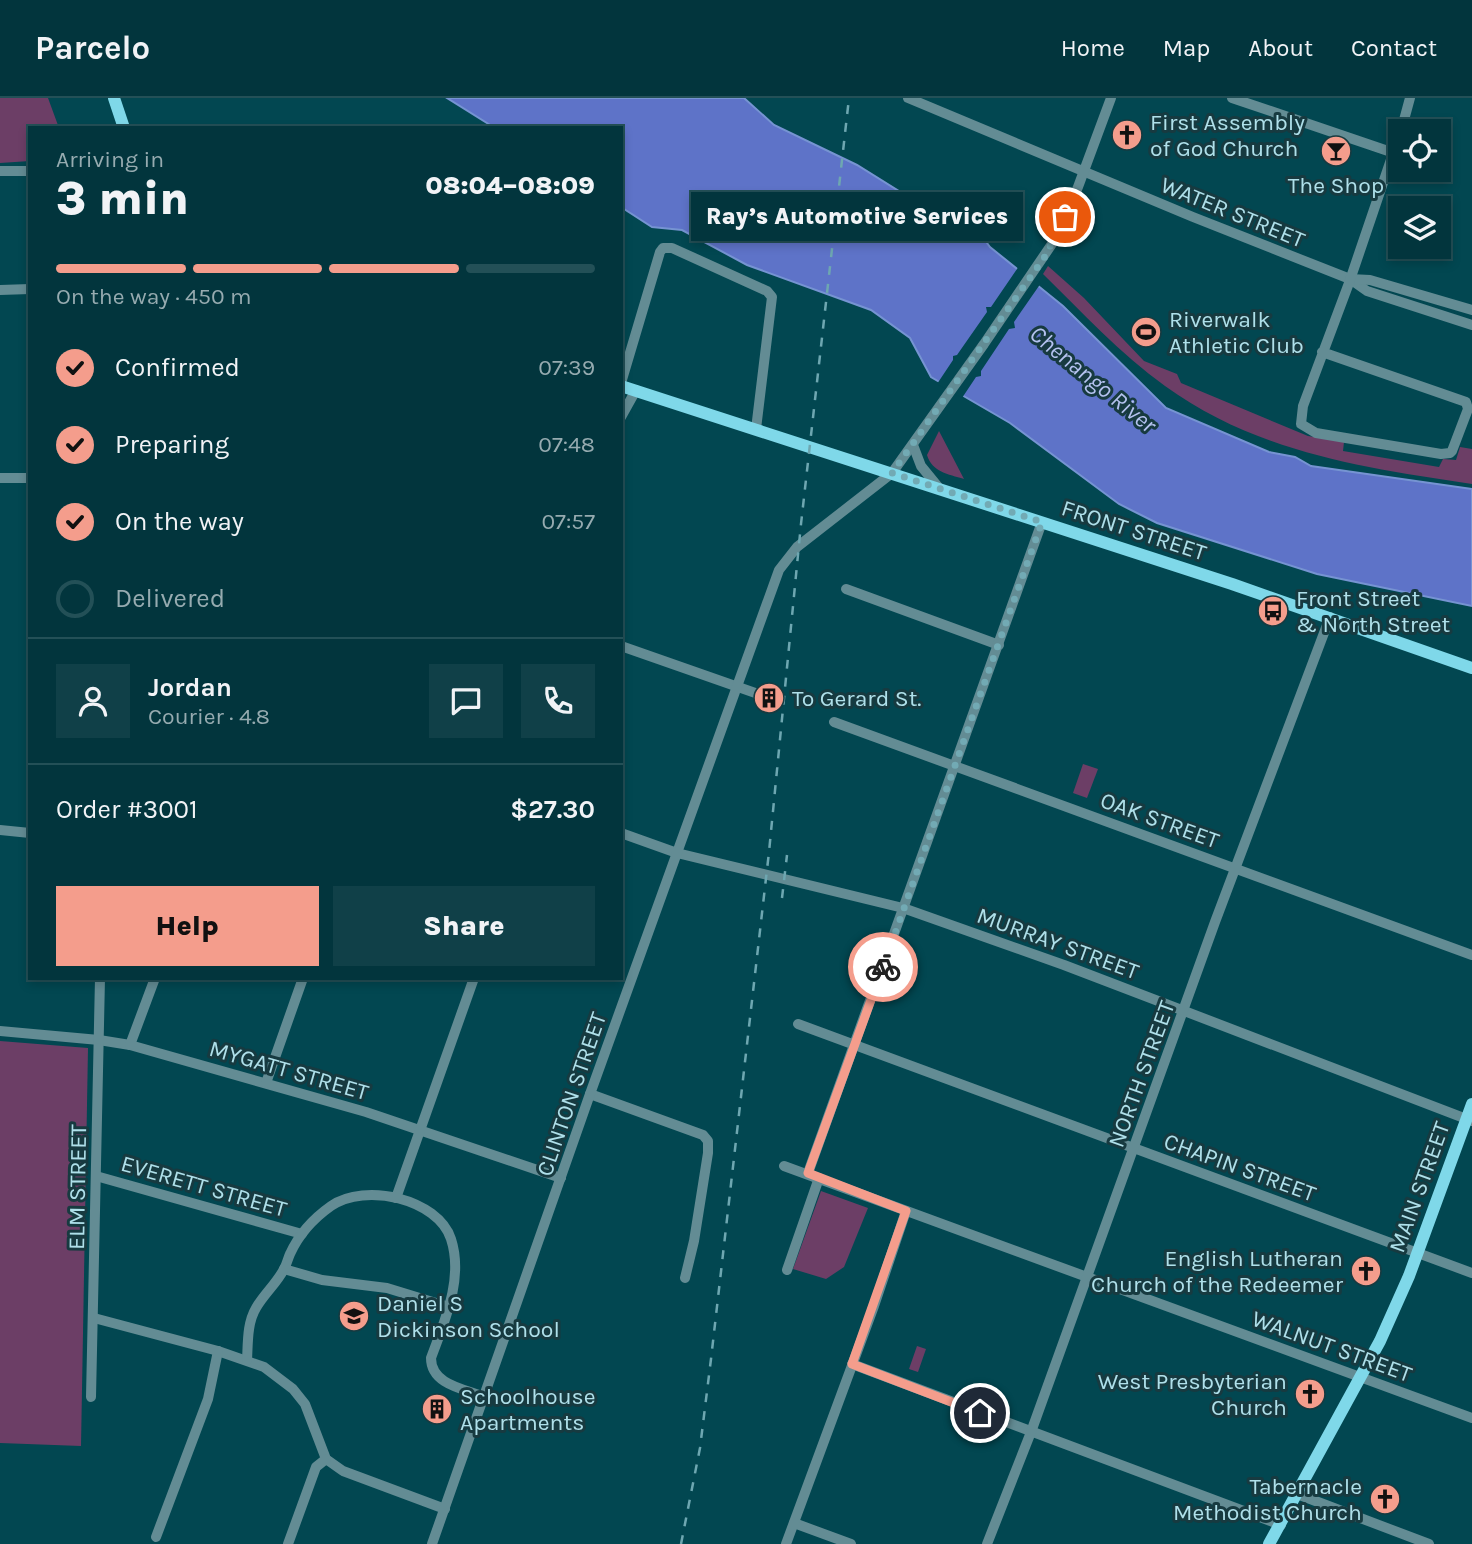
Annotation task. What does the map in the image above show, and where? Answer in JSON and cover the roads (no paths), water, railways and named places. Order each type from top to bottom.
[{"type":"main road","points":[[114,98],[123,126]]},
{"type":"main road","name":"FRONT STREET","points":[[623,385],[1330,617],[1472,668]]},
{"type":"main road","name":"MAIN STREET","points":[[1269,1544],[1380,1341],[1418,1252],[1469,1120],[1472,1104]]},
{"type":"street","name":"WATER STREET","points":[[908,98],[1274,251],[1350,279],[1367,291],[1472,325]]},
{"type":"street","name":"CLINTON STREET","points":[[432,1544],[590,1094],[776,578],[792,551],[892,473],[1044,258],[1060,228],[1111,98]]},
{"type":"street","points":[[1232,98],[1388,151]]},
{"type":"street","points":[[1404,119],[1410,98]]},
{"type":"street","points":[[1322,352],[1466,402],[1468,409],[1450,453],[1316,433],[1301,424],[1303,406],[1322,352],[1350,279],[1388,170]]},
{"type":"street","points":[[0,171],[28,171]]},
{"type":"street","points":[[623,377],[660,252],[663,248],[671,248],[766,291],[772,297],[756,429]]},
{"type":"street","name":"WATER STREET","points":[[1350,279],[1370,279],[1472,310]]},
{"type":"street","points":[[0,290],[28,289]]},
{"type":"street","points":[[623,413],[636,390]]},
{"type":"street","points":[[913,445],[919,463],[939,488]]},
{"type":"street","points":[[0,478],[28,478]]},
{"type":"street","points":[[808,1173],[1042,522]]},
{"type":"street","points":[[846,589],[999,645]]},
{"type":"street","name":"NORTH STREET","points":[[987,1544],[1031,1432],[1330,617]]},
{"type":"street","points":[[623,647],[764,696]]},
{"type":"street","name":"OAK STREET","points":[[834,722],[1472,955]]},
{"type":"street","points":[[0,830],[28,833]]},
{"type":"street","name":"MURRAY STREET","points":[[623,833],[677,853],[904,908],[1064,965],[1469,1120]]},
{"type":"street","name":"ELM STREET","points":[[91,1397],[100,980]]},
{"type":"street","points":[[130,1045],[154,980]]},
{"type":"street","points":[[266,1083],[302,980]]},
{"type":"street","points":[[396,1198],[473,980]]},
{"type":"street","name":"CHAPIN STREET","points":[[797,1024],[1472,1273]]},
{"type":"street","name":"MYGATT STREET","points":[[0,1031],[130,1045],[420,1129],[561,1178]]},
{"type":"street","points":[[590,1094],[703,1135],[708,1141],[694,1241],[685,1279]]},
{"type":"street","name":"WALNUT STREET","points":[[784,1166],[1472,1418]]},
{"type":"street","name":"EVERETT STREET","points":[[96,1176],[302,1234]]},
{"type":"street","points":[[787,1270],[819,1178]]},
{"type":"street","points":[[247,1360],[249,1332],[256,1308],[284,1269],[302,1234],[334,1204],[348,1198],[370,1195],[396,1198],[421,1207],[437,1217],[452,1241],[455,1268],[449,1307],[431,1358],[431,1368],[442,1380],[485,1396]]},
{"type":"street","points":[[786,1544],[906,1211]]},
{"type":"street","points":[[284,1269],[321,1280],[387,1288],[449,1307]]},
{"type":"street","points":[[94,1318],[218,1351],[264,1367],[293,1389],[305,1404],[326,1459],[343,1471],[445,1509]]},
{"type":"street","points":[[156,1537],[208,1399],[218,1351]]},
{"type":"street","points":[[852,1364],[1280,1525]]},
{"type":"street","points":[[288,1544],[316,1468],[326,1459]]},
{"type":"street","points":[[1297,1494],[1429,1544]]},
{"type":"street","points":[[794,1522],[851,1544]]},
{"type":"water","name":"Chenango River","points":[[447,98],[744,98],[774,125],[857,165],[939,216],[979,232],[990,247],[1063,306],[1166,408],[1269,452],[1295,457],[1311,466],[1472,489],[1472,606],[1317,574],[1157,523],[1119,504],[1010,423],[931,377],[910,338],[871,310],[747,265],[682,230],[652,227],[623,208],[623,126],[492,126]]},
{"type":"railway","points":[[681,1544],[700,1448],[711,1359],[769,852],[801,524],[849,98]]},
{"type":"railway","points":[[782,898],[787,855]]},
{"type":"place","name":"First Assembly of God Church","points":[[1127,135]]},
{"type":"place","name":"The Shop","points":[[1336,151]]},
{"type":"place","name":"Ray’s Automotive Services","points":[[1065,217]]},
{"type":"place","name":"Riverwalk Athletic Club","points":[[1146,332]]},
{"type":"place","name":"Front Street & North Street","points":[[1273,611]]},
{"type":"place","name":"To Gerard St.","points":[[769,698]]},
{"type":"place","name":"English Lutheran Church of the Redeemer","points":[[1366,1271]]},
{"type":"place","name":"Daniel S Dickinson School","points":[[354,1316]]},
{"type":"place","name":"West Presbyterian Church","points":[[1310,1394]]},
{"type":"place","name":"Schoolhouse Apartments","points":[[437,1409]]},
{"type":"place","name":"Tabernacle Methodist Church","points":[[1385,1499]]}]
